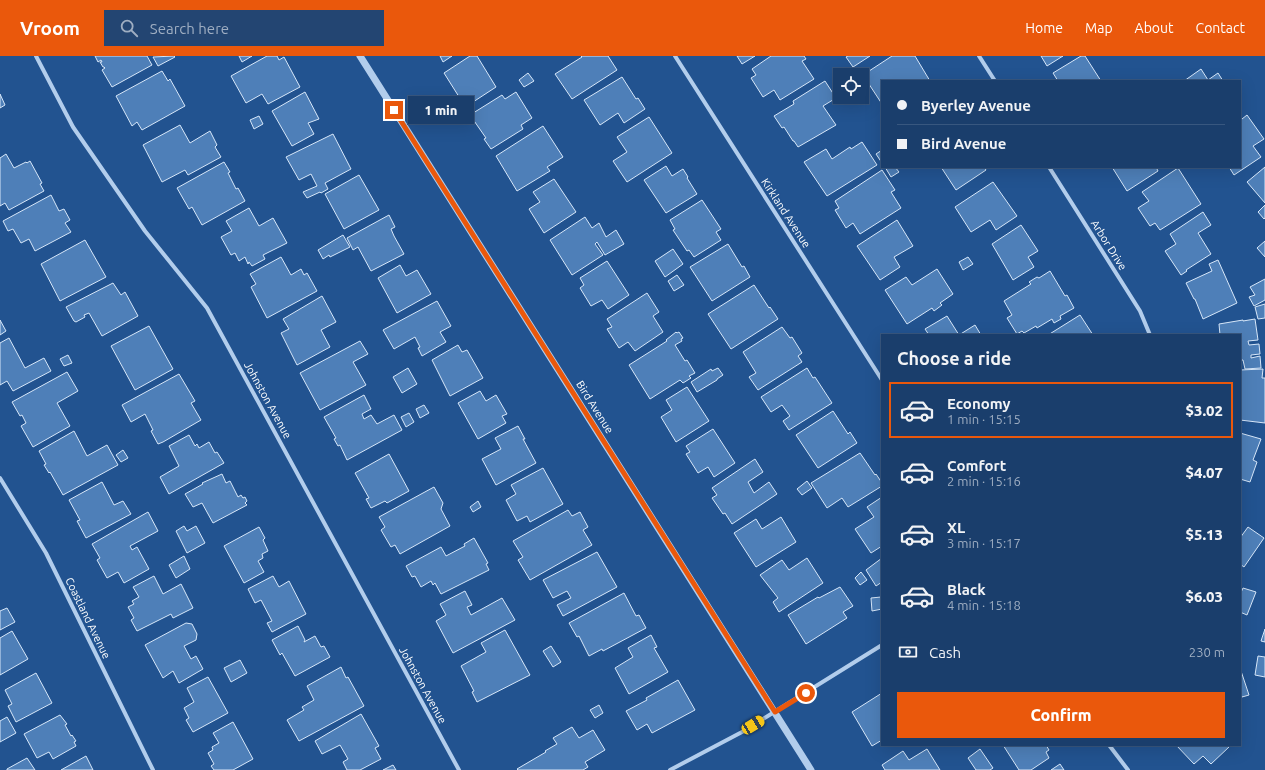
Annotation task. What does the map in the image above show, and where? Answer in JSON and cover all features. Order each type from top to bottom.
[{"type":"street","name":"Johnston Avenue","points":[[36,56],[73,127],[145,231],[207,308],[459,770]]},
{"type":"street","name":"Bird Avenue","points":[[360,56],[811,770]]},
{"type":"street","name":"Kirkland Avenue","points":[[675,56],[881,378]]},
{"type":"street","points":[[979,56],[994,80]]},
{"type":"street","name":"Arbor Drive","points":[[1050,168],[1140,311],[1150,334]]},
{"type":"street","name":"Coastland Avenue","points":[[0,478],[46,553],[153,770]]},
{"type":"street","points":[[670,770],[742,732],[881,646]]},
{"type":"street","points":[[1110,746],[1128,770]]},
{"type":"building","points":[[95,56],[147,56],[152,65],[112,87],[102,70],[105,68],[100,62],[102,62],[101,60],[98,62]]},
{"type":"building","points":[[239,56],[252,56],[242,62]]},
{"type":"building","points":[[267,56],[277,56],[279,60],[284,57],[300,87],[268,104],[262,94],[246,103],[231,76]]},
{"type":"building","points":[[440,56],[452,56],[443,62]]},
{"type":"building","points":[[470,56],[477,56],[496,87],[470,104],[465,97],[461,100],[444,73]]},
{"type":"building","points":[[581,56],[608,56],[617,70],[572,99],[555,74],[582,57]]},
{"type":"building","points":[[737,56],[755,56],[742,64]]},
{"type":"building","points":[[771,56],[804,56],[806,59],[802,61],[814,79],[780,100],[774,90],[763,97],[751,78],[756,75],[752,69]]},
{"type":"building","points":[[870,56],[853,67],[846,57]]},
{"type":"building","points":[[892,56],[915,56],[929,80],[881,80],[881,102],[869,84],[869,71]]},
{"type":"building","points":[[1041,56],[1063,56],[1047,66]]},
{"type":"building","points":[[1081,56],[1085,56],[1100,80],[1057,80],[1053,73]]},
{"type":"building","points":[[153,57],[175,57],[158,66]]},
{"type":"building","points":[[1201,69],[1208,80],[1185,80]]},
{"type":"building","points":[[162,71],[168,81],[170,79],[185,106],[142,130],[137,122],[132,126],[116,96]]},
{"type":"building","points":[[528,73],[534,81],[524,87],[519,80]]},
{"type":"building","points":[[1218,73],[1222,80],[1208,80]]},
{"type":"building","points":[[622,77],[636,99],[638,98],[645,109],[624,123],[618,113],[600,125],[584,100]]},
{"type":"building","points":[[825,81],[833,93],[833,100],[823,106],[836,125],[798,147],[774,116],[794,104],[793,101]]},
{"type":"building","points":[[305,92],[319,119],[308,123],[314,134],[292,146],[272,111]]},
{"type":"building","points":[[516,92],[532,118],[521,125],[523,129],[491,149],[484,139],[486,138],[470,115],[502,95],[505,99]]},
{"type":"building","points":[[0,94],[5,105],[0,108]]},
{"type":"building","points":[[1247,115],[1264,139],[1253,146],[1261,157],[1234,175],[1230,168],[1241,168],[1241,118],[1242,119]]},
{"type":"building","points":[[259,116],[263,124],[254,129],[250,120]]},
{"type":"building","points":[[649,117],[672,153],[627,182],[613,161],[627,152],[617,137]]},
{"type":"building","points":[[180,125],[190,143],[210,131],[217,145],[215,147],[221,157],[188,175],[185,170],[162,182],[143,145]]},
{"type":"building","points":[[543,126],[563,157],[547,167],[550,171],[517,191],[496,156]]},
{"type":"building","points":[[333,134],[351,169],[325,183],[328,189],[307,198],[303,192],[317,186],[311,174],[299,180],[286,157]]},
{"type":"building","points":[[862,142],[877,165],[827,196],[804,162],[826,149],[832,159],[850,147],[851,149]]},
{"type":"building","points":[[881,151],[881,162],[876,154]]},
{"type":"building","points":[[6,154],[14,168],[30,161],[42,183],[40,184],[44,191],[9,210],[5,203],[0,206],[0,158]]},
{"type":"building","points":[[224,162],[230,172],[228,173],[236,189],[238,188],[245,201],[202,225],[192,207],[189,209],[177,188]]},
{"type":"building","points":[[666,166],[672,176],[683,169],[697,194],[666,213],[644,180]]},
{"type":"building","points":[[1265,167],[1265,203],[1247,182]]},
{"type":"building","points":[[886,168],[896,168],[899,172],[891,177]]},
{"type":"building","points":[[942,168],[985,168],[986,170],[956,190]]},
{"type":"building","points":[[1113,168],[1156,168],[1158,171],[1127,191]]},
{"type":"building","points":[[1178,168],[1201,204],[1160,230],[1155,223],[1150,226],[1138,208],[1149,201],[1142,192]]},
{"type":"building","points":[[882,170],[895,190],[891,192],[901,208],[860,234],[853,223],[846,228],[835,210],[839,208],[835,201]]},
{"type":"building","points":[[359,175],[379,210],[344,229],[325,194]]},
{"type":"building","points":[[554,179],[576,212],[544,233],[529,209],[540,202],[533,192]]},
{"type":"building","points":[[993,182],[1017,216],[996,230],[990,220],[971,232],[955,207]]},
{"type":"building","points":[[51,195],[59,211],[64,209],[70,220],[65,223],[71,232],[35,251],[29,239],[21,243],[13,229],[8,231],[3,221]]},
{"type":"building","points":[[702,200],[721,229],[716,232],[721,240],[694,257],[689,250],[687,251],[673,230],[675,229],[670,220]]},
{"type":"building","points":[[1265,205],[1265,218],[1264,219],[1258,212]]},
{"type":"building","points":[[249,208],[259,226],[273,218],[287,243],[263,255],[265,259],[252,266],[249,262],[248,264],[245,257],[239,261],[235,253],[231,255],[221,237],[232,231],[226,221]]},
{"type":"building","points":[[1203,212],[1211,225],[1198,233],[1211,254],[1186,270],[1187,271],[1181,275],[1165,251],[1176,244],[1170,234]]},
{"type":"building","points":[[389,215],[395,227],[391,229],[404,254],[371,271],[358,247],[353,250],[347,238]]},
{"type":"building","points":[[585,217],[592,228],[599,223],[606,237],[616,230],[624,244],[605,255],[597,242],[595,244],[603,255],[572,275],[550,240]]},
{"type":"building","points":[[897,220],[913,246],[894,257],[900,267],[880,280],[857,246]]},
{"type":"building","points":[[1021,225],[1038,251],[1028,257],[1034,267],[1013,280],[992,244]]},
{"type":"building","points":[[343,235],[350,247],[330,257],[329,255],[323,259],[318,250]]},
{"type":"building","points":[[85,240],[106,277],[60,301],[41,264]]},
{"type":"building","points":[[1265,241],[1265,257],[1257,248]]},
{"type":"building","points":[[728,244],[750,277],[712,301],[690,267]]},
{"type":"building","points":[[673,249],[683,264],[665,277],[655,261]]},
{"type":"building","points":[[281,257],[291,275],[301,269],[304,275],[307,273],[317,291],[267,318],[251,287],[256,284],[250,274]]},
{"type":"building","points":[[968,257],[973,264],[963,270],[959,262]]},
{"type":"building","points":[[1218,260],[1237,303],[1203,319],[1195,299],[1186,283],[1212,271],[1209,264]]},
{"type":"building","points":[[607,261],[629,295],[608,309],[602,300],[591,306],[580,288],[584,285],[580,278]]},
{"type":"building","points":[[400,265],[406,276],[417,270],[431,294],[397,313],[378,278]]},
{"type":"building","points":[[937,269],[953,294],[940,303],[942,305],[934,311],[932,308],[907,324],[885,290],[906,277],[912,285]]},
{"type":"building","points":[[1050,271],[1065,296],[1067,295],[1074,308],[1060,316],[1061,319],[1054,323],[1052,319],[1037,328],[1036,326],[1024,333],[1022,331],[1017,334],[1007,318],[1012,315],[1004,301],[1031,284],[1029,282]]},
{"type":"building","points":[[677,275],[684,285],[674,291],[668,281]]},
{"type":"building","points":[[1265,279],[1265,300],[1254,306],[1249,297],[1255,295],[1250,287]]},
{"type":"building","points":[[113,283],[121,295],[125,292],[138,316],[102,336],[89,313],[84,315],[85,317],[76,322],[74,321],[66,307]]},
{"type":"building","points":[[754,285],[778,319],[731,349],[708,314]]},
{"type":"building","points":[[647,293],[659,312],[653,316],[663,332],[635,351],[628,342],[619,348],[607,329],[612,327],[607,319]]},
{"type":"building","points":[[322,296],[336,322],[321,330],[330,347],[297,365],[281,333],[289,329],[283,319]]},
{"type":"building","points":[[437,301],[451,326],[440,332],[446,342],[422,356],[418,348],[420,347],[415,337],[394,349],[383,330]]},
{"type":"building","points":[[1265,304],[1265,318],[1258,319],[1255,307]]},
{"type":"building","points":[[1080,315],[1092,334],[1050,334]]},
{"type":"building","points":[[947,316],[958,334],[928,334],[925,329]]},
{"type":"building","points":[[1255,319],[1258,340],[1248,341],[1249,345],[1259,344],[1260,354],[1251,355],[1251,358],[1260,356],[1261,368],[1245,369],[1243,360],[1241,360],[1241,334],[1220,334],[1219,324]]},
{"type":"building","points":[[0,320],[6,331],[0,335]]},
{"type":"building","points":[[975,325],[980,334],[961,334]]},
{"type":"building","points":[[149,326],[173,369],[135,390],[111,346]]},
{"type":"building","points":[[782,327],[790,338],[792,337],[802,353],[798,356],[802,362],[758,390],[749,377],[756,373],[743,352]]},
{"type":"building","points":[[676,332],[679,332],[683,338],[681,339],[682,341],[675,345],[695,373],[689,376],[691,378],[683,383],[680,380],[650,399],[629,365],[667,341],[666,340]]},
{"type":"building","points":[[9,338],[25,368],[44,358],[51,371],[13,391],[7,381],[0,385],[0,343]]},
{"type":"building","points":[[360,341],[368,354],[353,362],[366,385],[320,410],[300,373]]},
{"type":"building","points":[[458,345],[462,352],[467,350],[483,378],[450,396],[432,360]]},
{"type":"building","points":[[68,355],[72,363],[64,366],[60,359]]},
{"type":"building","points":[[408,368],[417,384],[402,393],[393,377]]},
{"type":"building","points":[[718,368],[723,375],[697,392],[691,382],[711,369],[712,371]]},
{"type":"building","points":[[807,368],[813,378],[815,377],[832,403],[789,430],[783,421],[790,416],[782,405],[771,412],[761,397]]},
{"type":"building","points":[[1263,369],[1262,378],[1265,378],[1265,423],[1241,420],[1241,370]]},
{"type":"building","points":[[67,372],[78,391],[57,403],[70,426],[33,447],[21,426],[26,423],[12,402]]},
{"type":"building","points":[[179,374],[195,401],[191,403],[201,420],[158,444],[151,431],[153,430],[145,414],[131,422],[122,405]]},
{"type":"building","points":[[687,387],[709,421],[676,442],[661,417],[672,410],[666,400]]},
{"type":"building","points":[[480,391],[486,401],[496,395],[507,414],[502,416],[506,423],[478,439],[458,403]]},
{"type":"building","points":[[364,395],[371,409],[362,414],[364,419],[371,415],[377,424],[394,415],[402,430],[347,460],[340,445],[338,446],[334,439],[336,438],[324,417]]},
{"type":"building","points":[[424,405],[429,413],[420,418],[416,409]]},
{"type":"building","points":[[833,411],[848,434],[850,432],[857,443],[818,468],[796,435]]},
{"type":"building","points":[[409,413],[414,422],[406,427],[401,417]]},
{"type":"building","points":[[518,426],[536,463],[496,485],[482,459],[501,449],[495,438]]},
{"type":"building","points":[[713,429],[735,463],[714,477],[708,467],[698,473],[686,454],[690,452],[686,446]]},
{"type":"building","points":[[74,431],[87,456],[107,445],[118,465],[63,495],[50,472],[49,473],[44,465],[46,464],[39,451]]},
{"type":"building","points":[[1241,433],[1261,439],[1253,460],[1257,462],[1250,482],[1241,479]]},
{"type":"building","points":[[189,435],[195,446],[197,444],[199,448],[209,442],[215,453],[217,452],[224,463],[169,494],[160,477],[179,466],[169,446]]},
{"type":"building","points":[[123,450],[128,458],[121,462],[116,455]]},
{"type":"building","points":[[860,453],[881,482],[881,487],[848,507],[842,498],[827,508],[811,483]]},
{"type":"building","points":[[389,454],[409,491],[387,503],[385,501],[371,508],[366,499],[369,498],[355,473]]},
{"type":"building","points":[[755,459],[763,472],[748,482],[754,493],[769,482],[777,494],[732,524],[712,498],[717,495],[712,488]]},
{"type":"building","points":[[543,468],[563,504],[530,522],[527,516],[517,521],[506,500],[516,494],[511,485]]},
{"type":"building","points":[[222,474],[226,483],[230,481],[238,497],[241,495],[243,498],[245,497],[247,501],[245,503],[247,505],[213,523],[202,503],[193,507],[185,494],[203,484],[202,483]]},
{"type":"building","points":[[807,481],[812,488],[802,495],[797,489]]},
{"type":"building","points":[[102,482],[114,505],[123,501],[131,514],[86,538],[77,521],[80,520],[69,500]]},
{"type":"building","points":[[434,487],[443,503],[441,509],[450,526],[400,554],[395,545],[391,547],[381,530],[385,527],[379,517]]},
{"type":"building","points":[[881,498],[881,547],[871,553],[855,529],[874,517],[867,507]]},
{"type":"building","points":[[478,501],[481,507],[473,512],[470,507]]},
{"type":"building","points":[[568,510],[572,516],[580,512],[588,527],[583,530],[592,545],[530,580],[518,560],[523,557],[513,541]]},
{"type":"building","points":[[148,512],[158,531],[130,546],[132,550],[137,547],[149,569],[124,583],[118,572],[107,578],[97,560],[100,558],[92,544]]},
{"type":"building","points":[[781,517],[796,542],[756,567],[734,533],[756,519],[762,529]]},
{"type":"building","points":[[184,526],[187,531],[196,526],[205,543],[187,553],[176,531]]},
{"type":"building","points":[[259,527],[265,538],[263,540],[268,551],[262,554],[263,558],[258,561],[264,572],[244,583],[224,546]]},
{"type":"building","points":[[1248,527],[1264,538],[1244,567],[1241,565],[1241,537]]},
{"type":"building","points":[[474,538],[488,563],[486,564],[489,570],[441,594],[435,583],[433,585],[431,581],[421,587],[415,576],[412,577],[406,566],[441,547],[446,556],[465,546],[464,544]]},
{"type":"building","points":[[597,552],[617,587],[563,616],[557,605],[571,598],[567,591],[553,598],[543,580]]},
{"type":"building","points":[[184,556],[190,569],[176,578],[169,565]]},
{"type":"building","points":[[807,558],[823,583],[779,612],[773,602],[778,598],[760,575],[782,560],[789,570]]},
{"type":"building","points":[[881,559],[881,583],[876,586],[866,570]]},
{"type":"building","points":[[861,572],[867,580],[860,585],[855,578]]},
{"type":"building","points":[[154,576],[163,594],[181,584],[193,608],[173,618],[171,614],[137,631],[131,620],[134,618],[128,607],[134,604],[132,601],[139,597],[133,587]]},
{"type":"building","points":[[273,576],[279,587],[289,581],[306,614],[272,632],[267,623],[272,621],[261,600],[255,603],[248,589]]},
{"type":"building","points":[[840,587],[853,606],[843,612],[847,618],[806,644],[788,615],[818,597],[819,598]]},
{"type":"building","points":[[1243,588],[1256,592],[1247,615],[1241,612],[1241,593]]},
{"type":"building","points":[[465,591],[472,605],[467,607],[471,615],[502,598],[515,620],[453,653],[436,621],[446,615],[440,604]]},
{"type":"building","points":[[624,593],[636,616],[639,615],[646,628],[603,651],[602,649],[589,656],[579,636],[577,637],[569,623]]},
{"type":"building","points":[[881,597],[881,609],[872,611],[871,598]]},
{"type":"building","points":[[7,608],[15,622],[0,630],[0,611]]},
{"type":"building","points":[[186,623],[192,624],[197,634],[196,640],[184,646],[191,659],[196,656],[203,669],[179,683],[173,671],[163,678],[145,645]]},
{"type":"building","points":[[298,626],[305,640],[304,642],[315,636],[321,647],[324,646],[330,657],[295,676],[282,653],[280,655],[272,640]]},
{"type":"building","points":[[1265,629],[1265,642],[1261,641]]},
{"type":"building","points":[[505,630],[530,675],[477,702],[472,692],[474,691],[461,666],[486,652],[481,643]]},
{"type":"building","points":[[12,631],[28,659],[0,675],[0,638]]},
{"type":"building","points":[[651,635],[657,647],[654,648],[668,672],[629,694],[615,668],[633,657],[628,648]]},
{"type":"building","points":[[551,646],[561,662],[553,667],[543,651]]},
{"type":"building","points":[[1258,656],[1265,657],[1265,677],[1255,675]]},
{"type":"building","points":[[240,660],[247,673],[231,682],[224,668]]},
{"type":"building","points":[[341,667],[346,678],[348,677],[364,706],[299,741],[287,720],[304,710],[302,707],[314,700],[307,686]]},
{"type":"building","points":[[1241,671],[1249,695],[1242,697],[1241,694]]},
{"type":"building","points":[[36,673],[52,703],[16,722],[8,706],[12,704],[5,690]]},
{"type":"building","points":[[208,677],[228,713],[193,732],[186,720],[189,718],[184,708],[194,702],[187,688]]},
{"type":"building","points":[[678,680],[695,710],[652,733],[647,724],[637,730],[626,711],[647,700],[646,698]]},
{"type":"building","points":[[881,694],[881,741],[872,746],[852,712]]},
{"type":"building","points":[[599,705],[603,713],[595,718],[590,710]]},
{"type":"building","points":[[361,714],[379,746],[375,748],[381,759],[360,770],[347,770],[343,762],[348,759],[340,745],[322,754],[315,741]]},
{"type":"building","points":[[60,715],[67,724],[65,725],[71,736],[72,735],[76,741],[74,742],[76,746],[53,759],[49,752],[37,758],[24,734]]},
{"type":"building","points":[[7,717],[16,733],[0,742],[0,721]]},
{"type":"building","points":[[233,722],[253,759],[233,770],[214,770],[211,766],[214,764],[208,753],[213,750],[212,747],[219,743],[213,733]]},
{"type":"building","points":[[572,727],[579,738],[593,730],[605,750],[585,762],[588,767],[583,770],[517,769],[557,744],[553,738]]},
{"type":"building","points":[[1004,746],[1047,746],[1049,750],[1046,752],[1049,758],[1031,770],[1019,770]]},
{"type":"building","points":[[1177,746],[1229,747],[1211,764],[1203,756],[1194,764]]},
{"type":"building","points":[[927,749],[940,770],[885,770],[882,765],[903,751],[909,760]]},
{"type":"building","points":[[980,749],[993,768],[990,770],[976,770],[968,758]]},
{"type":"building","points":[[86,756],[93,770],[61,770]]},
{"type":"building","points":[[27,758],[35,770],[7,770],[7,769]]},
{"type":"building","points":[[1060,764],[1064,770],[1051,770]]},
{"type":"building","points":[[393,765],[396,770],[383,770]]},
{"type":"route","points":[[394,110],[775,712],[806,693]]}]
